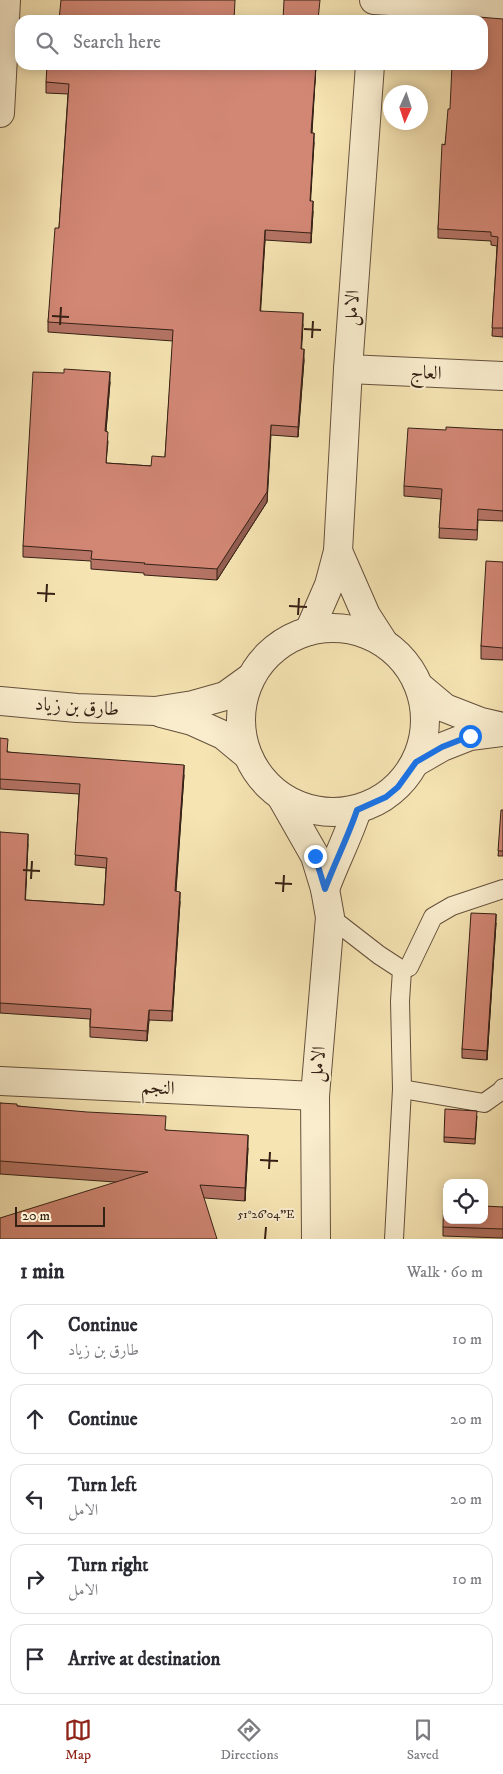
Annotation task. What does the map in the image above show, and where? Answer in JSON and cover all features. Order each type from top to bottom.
[{"type":"street","points":[[0,112],[6,0]]},
{"type":"street","points":[[373,15],[374,0],[503,8]]},
{"type":"street","name":"الامل","points":[[309,631],[329,585],[338,551],[348,369],[370,70]]},
{"type":"street","name":"العاج","points":[[348,369],[503,376]]},
{"type":"street","name":"الامل","points":[[338,551],[366,615],[384,643]]},
{"type":"street","points":[[332,628],[355,631],[384,643],[399,655],[411,670],[420,687],[425,706],[426,725],[423,744],[416,762],[403,781],[386,797],[357,810],[326,813],[311,810],[282,798],[261,779],[246,754],[242,735],[240,716],[244,696],[250,678],[258,665],[281,644],[309,631],[332,628]]},
{"type":"street","name":"طارق بن زياد","points":[[0,701],[76,708],[155,711],[193,705],[225,696],[250,678]]},
{"type":"street","points":[[420,687],[445,708],[481,722],[503,727]]},
{"type":"street","name":"طارق بن زياد","points":[[155,711],[192,721],[223,735],[246,754]]},
{"type":"street","points":[[416,762],[442,747],[470,736],[503,732]]},
{"type":"street","name":"الامل","points":[[282,798],[315,856],[325,889],[330,917],[315,1096],[316,1239]]},
{"type":"street","points":[[325,889],[357,810]]},
{"type":"street","name":"النجم","points":[[0,1081],[315,1096]]},
{"type":"lane","points":[[402,970],[410,966],[433,917],[452,906],[503,889]]},
{"type":"lane","points":[[330,917],[379,955],[402,970]]},
{"type":"lane","points":[[394,1239],[402,1089],[400,1000],[402,970]]},
{"type":"lane","points":[[402,1089],[484,1103],[503,1088]]},
{"type":"building","points":[[61,0],[235,0],[234,15],[60,15]]},
{"type":"building","points":[[284,0],[320,0],[318,15],[283,15]]},
{"type":"building","points":[[488,18],[503,19],[503,328],[492,328],[498,237],[491,236],[491,232],[438,229],[442,144],[445,145],[448,109],[450,109],[452,70],[488,70]]},
{"type":"building","points":[[47,70],[316,70],[311,133],[314,133],[310,201],[313,201],[311,233],[265,230],[260,311],[303,313],[301,349],[304,349],[298,427],[271,425],[267,492],[217,569],[91,559],[92,551],[23,546],[33,372],[64,373],[64,369],[110,372],[105,431],[108,432],[106,463],[151,466],[152,456],[165,457],[173,330],[48,322],[55,228],[59,228],[69,84],[46,82]]},
{"type":"building","points":[[446,427],[503,430],[503,511],[478,509],[477,530],[439,528],[442,489],[404,486],[408,428],[446,430]]},
{"type":"building","points":[[486,561],[503,562],[503,648],[481,646]]},
{"type":"building","points":[[0,738],[8,739],[7,752],[184,765],[175,891],[180,892],[172,1011],[149,1010],[147,1031],[90,1027],[91,1009],[0,1003],[0,832],[28,834],[25,900],[104,905],[107,858],[75,855],[80,784],[0,779]]},
{"type":"building","points":[[501,810],[503,810],[503,851],[498,851]]},
{"type":"building","points":[[471,913],[496,914],[487,1051],[462,1049]]},
{"type":"building","points":[[0,1103],[87,1112],[166,1116],[165,1130],[248,1135],[245,1188],[200,1185],[217,1239],[0,1239],[0,1218],[148,1172],[0,1161]]},
{"type":"building","points":[[445,1109],[477,1111],[475,1139],[444,1137]]},
{"type":"building","points":[[488,1206],[503,1207],[503,1229],[443,1227],[443,1224],[488,1224]]},
{"type":"route","points":[[315,856],[325,889],[357,810],[372,805],[386,797],[408,776],[416,762],[442,747],[470,736]]}]
